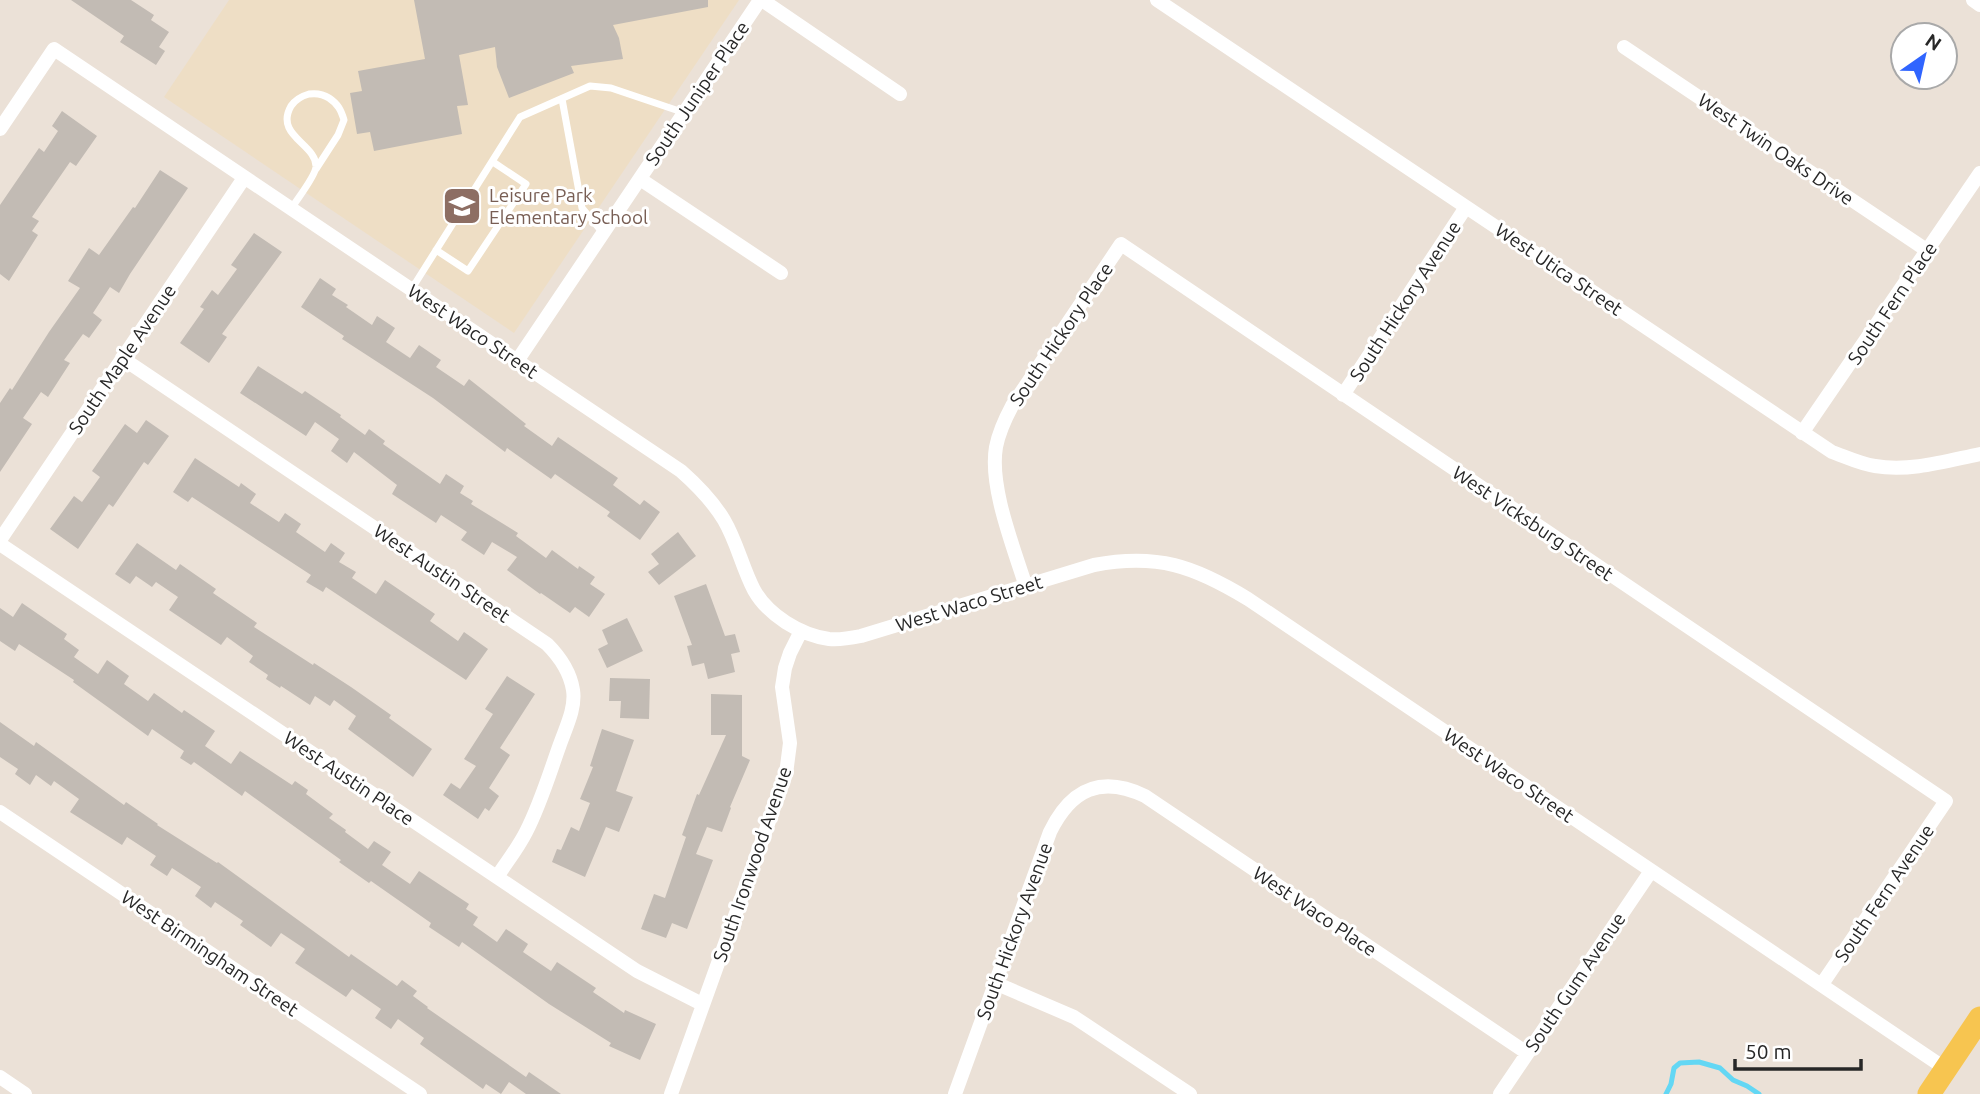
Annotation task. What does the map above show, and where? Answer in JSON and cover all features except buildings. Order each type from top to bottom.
[{"type":"main road","points":[[1929,1094],[1980,1018]]},
{"type":"street","points":[[761,0],[900,93]]},
{"type":"street","name":"South Juniper Place","points":[[517,361],[761,0]]},
{"type":"street","points":[[1973,0],[1980,5]]},
{"type":"street","name":"West Utica Street","points":[[1158,1],[1832,452],[1853,461],[1891,468],[1925,465],[1980,454]]},
{"type":"street","name":"West Twin Oaks Drive","points":[[1624,47],[1928,251]]},
{"type":"street","name":"West Waco Street","points":[[0,129],[54,49],[667,460],[706,493],[725,522],[755,592],[764,605],[801,631],[830,639],[861,636],[1094,565],[1123,560],[1178,565],[1202,574],[1248,599],[1946,1069]]},
{"type":"street","name":"South Fern Place","points":[[1802,433],[1980,173]]},
{"type":"street","name":"South Maple Avenue","points":[[0,542],[244,178]]},
{"type":"street","points":[[640,179],[781,273]]},
{"type":"street","name":"South Hickory Avenue","points":[[1343,396],[1466,207]]},
{"type":"street","name":"West Vicksburg Street","points":[[1121,244],[1946,801]]},
{"type":"street","name":"South Hickory Place","points":[[1026,586],[998,492],[994,467],[996,446],[1012,406],[1121,244]]},
{"type":"street","name":"West Austin Street","points":[[122,358],[547,644],[559,656],[567,668],[573,691],[569,720],[536,810],[524,835],[497,877]]},
{"type":"street","name":"West Austin Place","points":[[0,542],[638,971],[702,1004]]},
{"type":"street","name":"South Ironwood Avenue","points":[[671,1094],[786,774],[790,743],[782,687],[790,653],[801,631]]},
{"type":"street","name":"West Waco Place","points":[[1097,787],[1119,786],[1145,796],[1527,1053]]},
{"type":"street","name":"South Hickory Avenue","points":[[955,1094],[1050,832],[1062,811],[1078,796],[1097,787]]},
{"type":"street","name":"South Fern Avenue","points":[[1822,985],[1946,801]]},
{"type":"street","name":"West Birmingham Street","points":[[0,812],[421,1094]]},
{"type":"street","name":"South Gum Avenue","points":[[1500,1094],[1651,871]]},
{"type":"street","points":[[995,983],[1074,1017],[1190,1094]]},
{"type":"street","points":[[0,1077],[25,1094]]},
{"type":"lane","points":[[411,290],[520,117],[590,86],[611,88],[685,113]]},
{"type":"lane","points":[[291,209],[338,135],[344,120],[338,105],[317,93],[296,100],[288,117],[290,131],[314,158],[316,169]]},
{"type":"lane","points":[[562,99],[582,208],[603,234]]},
{"type":"lane","points":[[436,250],[468,271],[526,184],[493,162]]},
{"type":"shaded area","name":"Leisure Park Elementary School","points":[[229,0],[739,0],[514,333],[164,97]]},
{"type":"waterway","points":[[1666,1094],[1674,1068],[1680,1063],[1699,1062],[1720,1068],[1733,1080],[1759,1094]]},
{"type":"place","name":"Leisure Park Elementary School","points":[[462,206]]}]
